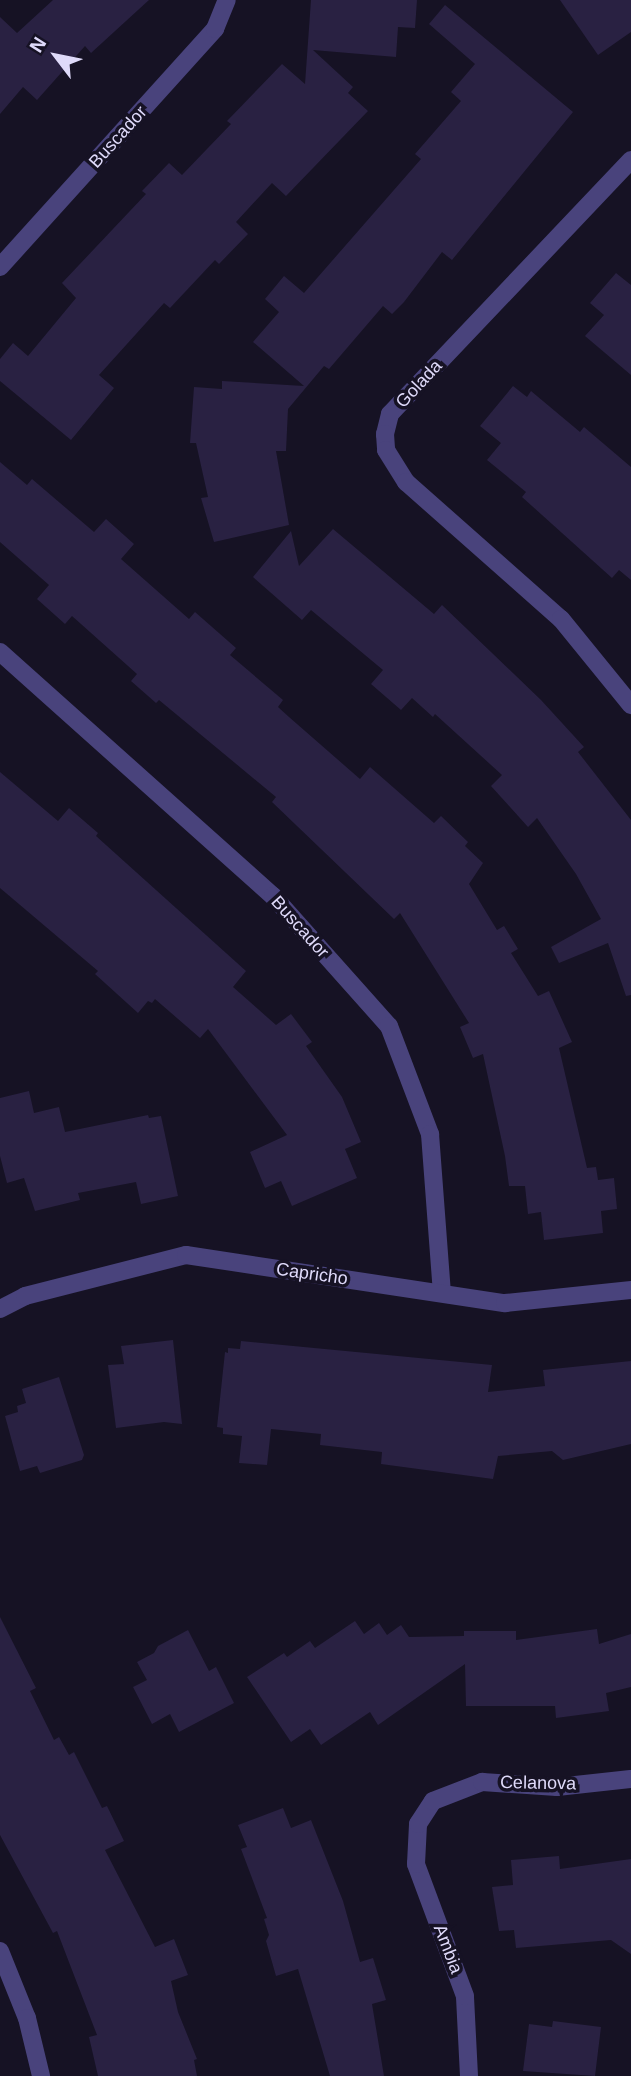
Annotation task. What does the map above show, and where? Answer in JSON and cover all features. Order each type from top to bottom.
[{"type":"street","name":"Buscador","points":[[0,267],[215,29],[227,0]]},
{"type":"street","name":"Golada","points":[[631,160],[390,414],[385,434],[386,450],[406,482],[561,619],[631,705]]},
{"type":"street","name":"Buscador","points":[[0,652],[273,896],[389,1026],[430,1134],[442,1293]]},
{"type":"street","name":"Capricho","points":[[0,1309],[25,1296],[187,1255],[505,1303],[631,1290]]},
{"type":"street","name":"Celanova","points":[[418,1824],[433,1801],[482,1782],[557,1787],[631,1779]]},
{"type":"street","name":"Ambia","points":[[418,1824],[416,1864],[465,1996],[469,2076]]},
{"type":"street","points":[[0,1951],[27,2018],[41,2076]]},
{"type":"building","points":[[53,0],[149,0],[91,53],[85,46],[37,100],[23,87],[0,114],[0,17],[17,33]]},
{"type":"building","points":[[311,0],[417,0],[415,28],[398,27],[396,57],[313,50],[353,87],[348,93],[368,111],[286,196],[272,183],[236,222],[248,234],[219,264],[215,260],[170,308],[164,303],[99,375],[114,388],[71,440],[0,381],[0,359],[13,343],[28,356],[76,298],[62,283],[146,194],[142,191],[169,163],[182,175],[231,124],[227,121],[282,64],[305,84]]},
{"type":"building","points":[[560,0],[631,0],[631,32],[598,55]]},
{"type":"building","points":[[445,5],[573,112],[452,260],[442,252],[404,302],[392,314],[383,306],[329,369],[324,366],[288,409],[286,451],[276,451],[289,525],[214,542],[201,498],[208,497],[196,443],[190,443],[194,387],[222,389],[222,381],[304,386],[253,342],[279,312],[265,299],[284,276],[304,293],[421,159],[415,154],[461,101],[451,92],[475,64],[429,24]]},
{"type":"building","points":[[616,273],[631,285],[631,375],[585,336],[604,315],[590,303]]},
{"type":"building","points":[[513,386],[527,397],[531,391],[580,432],[584,427],[631,467],[631,580],[619,570],[612,578],[522,497],[526,492],[487,460],[501,443],[480,426]]},
{"type":"building","points":[[0,462],[27,485],[32,479],[94,532],[106,519],[134,544],[121,559],[189,619],[195,612],[236,648],[230,655],[283,700],[278,707],[289,717],[360,779],[370,767],[434,823],[441,816],[468,842],[465,846],[483,863],[469,884],[497,930],[504,926],[518,949],[511,953],[538,996],[549,991],[572,1042],[559,1048],[587,1168],[596,1167],[598,1180],[614,1178],[617,1209],[601,1211],[603,1233],[544,1240],[541,1212],[528,1214],[525,1186],[509,1186],[483,1054],[473,1058],[460,1027],[469,1023],[400,913],[394,919],[272,802],[276,797],[159,700],[156,703],[131,681],[137,674],[72,616],[65,624],[37,599],[49,585],[0,542]]},
{"type":"building","points":[[333,529],[434,614],[442,605],[541,700],[584,747],[578,752],[631,820],[631,995],[626,996],[608,943],[559,963],[551,947],[601,919],[576,874],[537,818],[528,827],[491,786],[502,775],[435,714],[433,717],[412,698],[401,710],[371,684],[383,670],[311,610],[302,620],[253,577],[291,531],[299,566]]},
{"type":"building","points":[[0,772],[58,821],[69,808],[98,833],[96,836],[246,971],[233,987],[276,1025],[291,1014],[312,1042],[306,1046],[342,1097],[361,1142],[345,1149],[357,1178],[292,1206],[281,1181],[265,1188],[250,1152],[287,1135],[208,1029],[200,1038],[155,999],[152,1003],[148,1001],[138,1013],[95,974],[98,971],[0,888]]},
{"type":"building","points":[[29,1091],[34,1113],[59,1107],[65,1132],[148,1115],[149,1118],[161,1116],[178,1196],[141,1204],[136,1182],[78,1193],[80,1200],[35,1211],[24,1178],[7,1183],[0,1156],[0,1098]]},
{"type":"building","points":[[173,1340],[182,1424],[164,1422],[116,1428],[108,1365],[124,1364],[121,1346]]},
{"type":"building","points":[[241,1341],[492,1365],[488,1392],[545,1386],[543,1370],[631,1361],[631,1444],[563,1460],[552,1451],[498,1456],[493,1479],[381,1464],[382,1452],[320,1445],[321,1434],[271,1429],[267,1465],[239,1463],[242,1436],[223,1434],[223,1428],[217,1427],[225,1352],[228,1353],[228,1348],[240,1349]]},
{"type":"building","points":[[59,1377],[84,1455],[82,1460],[40,1473],[37,1466],[20,1471],[5,1416],[18,1412],[17,1406],[26,1403],[22,1389]]},
{"type":"building","points":[[0,1617],[36,1688],[30,1691],[54,1740],[59,1737],[69,1755],[74,1752],[102,1808],[107,1806],[124,1841],[105,1850],[155,1947],[174,1939],[188,1975],[171,1981],[178,2012],[197,2059],[194,2060],[197,2076],[98,2076],[89,2037],[97,2035],[57,1931],[53,1933],[0,1835]]},
{"type":"building","points":[[355,1621],[364,1634],[379,1623],[387,1635],[401,1625],[409,1637],[464,1636],[464,1631],[516,1631],[516,1640],[597,1629],[599,1644],[631,1634],[631,1687],[606,1693],[609,1711],[556,1718],[555,1706],[466,1706],[465,1664],[378,1725],[370,1712],[321,1745],[310,1729],[291,1742],[247,1677],[284,1653],[287,1657],[310,1641],[315,1648]]},
{"type":"building","points":[[188,1630],[209,1671],[216,1667],[234,1703],[179,1732],[170,1714],[152,1724],[133,1687],[147,1680],[137,1662],[154,1653],[158,1646]]},
{"type":"building","points":[[283,1808],[291,1828],[311,1820],[343,1901],[360,1962],[373,1958],[386,2000],[372,2004],[384,2076],[330,2076],[298,1969],[276,1976],[266,1941],[269,1935],[264,1919],[267,1918],[241,1849],[247,1847],[238,1825]]},
{"type":"building","points":[[559,1856],[560,1869],[631,1859],[631,1954],[611,1940],[516,1948],[514,1930],[499,1931],[492,1887],[513,1885],[511,1860]]},
{"type":"building","points":[[553,2021],[601,2027],[595,2076],[523,2071],[529,2024],[552,2027]]}]
